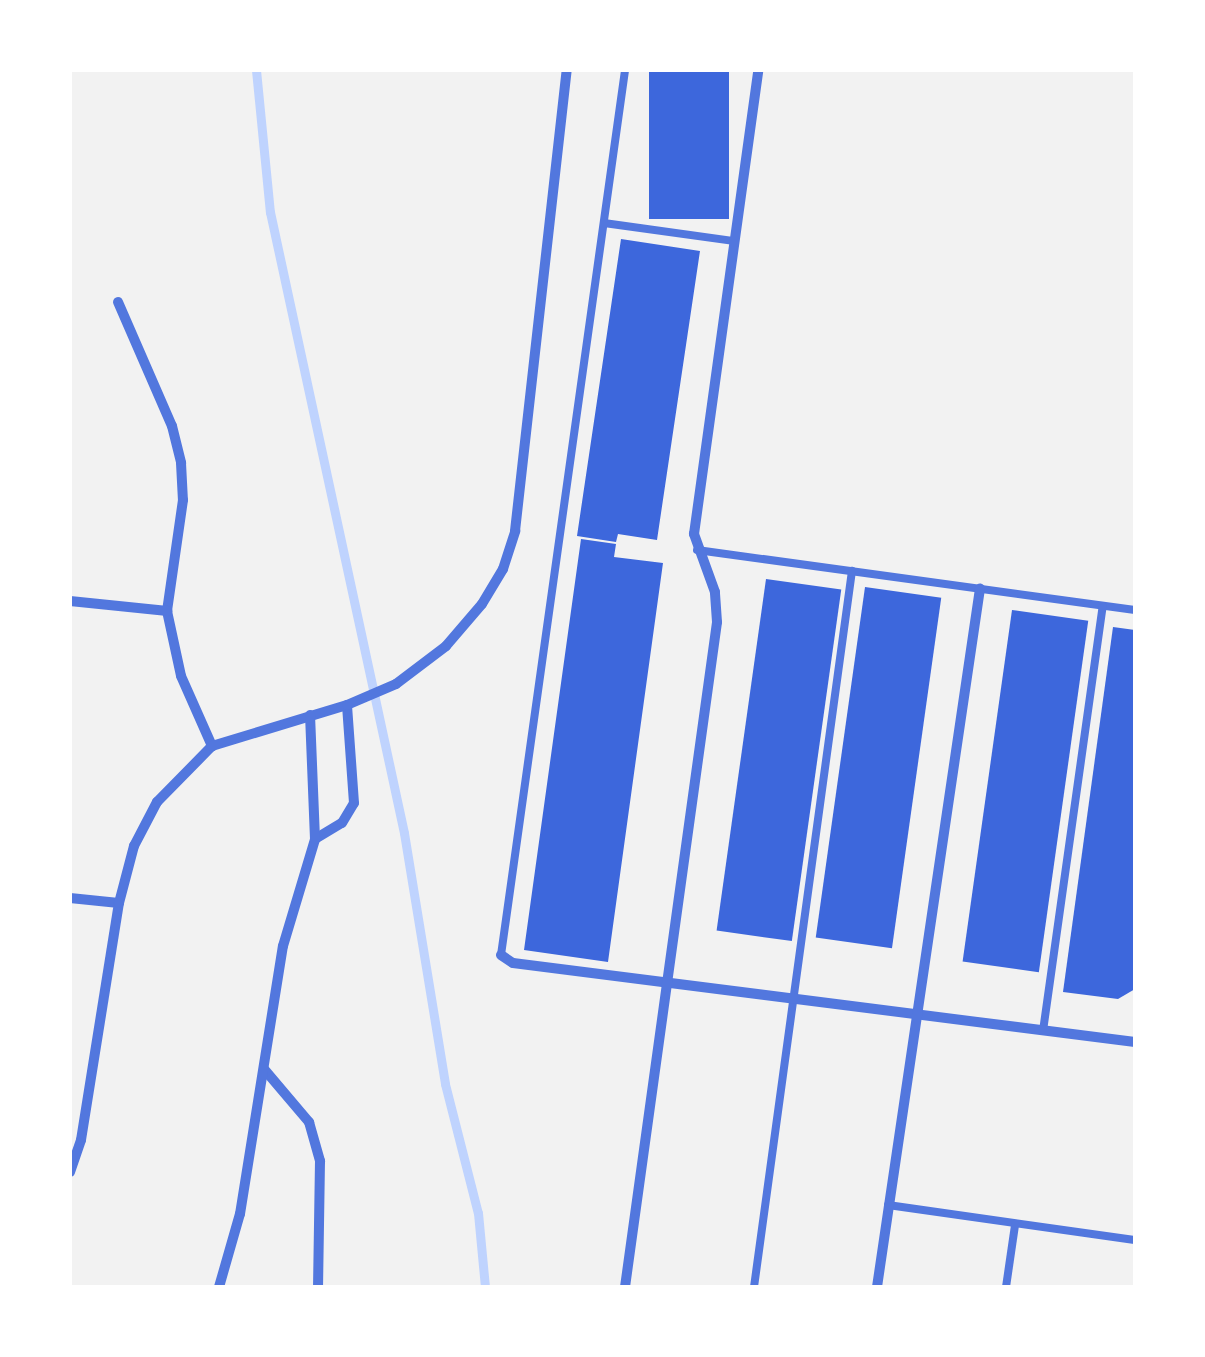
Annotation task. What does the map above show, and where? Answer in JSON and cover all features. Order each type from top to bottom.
[{"type":"street","points":[[70,1172],[81,1140],[119,903],[134,846],[157,802],[212,746],[347,705],[396,684],[446,646],[482,604],[502,568],[515,531],[567,70]]},
{"type":"street","points":[[626,1287],[717,622],[715,592],[697,550],[696,512],[758,70]]},
{"type":"street","points":[[118,302],[172,426],[181,462],[183,500],[167,610],[181,676],[212,746]]},
{"type":"street","points":[[876,1287],[980,589]]},
{"type":"street","points":[[70,601],[167,610]]},
{"type":"street","points":[[315,839],[342,824],[354,802],[347,705]]},
{"type":"street","points":[[220,1287],[240,1214],[283,946],[315,839],[310,715]]},
{"type":"street","points":[[70,898],[119,903]]},
{"type":"street","points":[[501,955],[512,963],[1135,1042]]},
{"type":"street","points":[[264,1069],[310,1122],[320,1161],[318,1287]]},
{"type":"lane","points":[[501,955],[625,70]]},
{"type":"lane","points":[[604,223],[734,241]]},
{"type":"lane","points":[[697,550],[1135,610]]},
{"type":"lane","points":[[754,1287],[852,571]]},
{"type":"lane","points":[[1044,1030],[1103,606]]},
{"type":"lane","points":[[888,1205],[1135,1240]]},
{"type":"lane","points":[[1006,1287],[1015,1224]]},
{"type":"building","points":[[649,70],[729,70],[729,219],[649,219]]},
{"type":"building","points":[[621,239],[700,251],[657,540],[618,534],[616,542],[577,536]]},
{"type":"building","points":[[581,539],[616,544],[614,557],[663,563],[608,962],[524,950]]},
{"type":"building","points":[[766,579],[841,590],[792,941],[717,931]]},
{"type":"building","points":[[865,587],[941,598],[892,948],[816,938]]},
{"type":"building","points":[[1012,610],[1088,621],[1039,972],[963,962]]},
{"type":"building","points":[[1113,627],[1135,630],[1135,989],[1118,999],[1063,992]]},
{"type":"waterway","points":[[256,70],[270,212],[404,833],[445,1084],[478,1213],[485,1287]]}]
